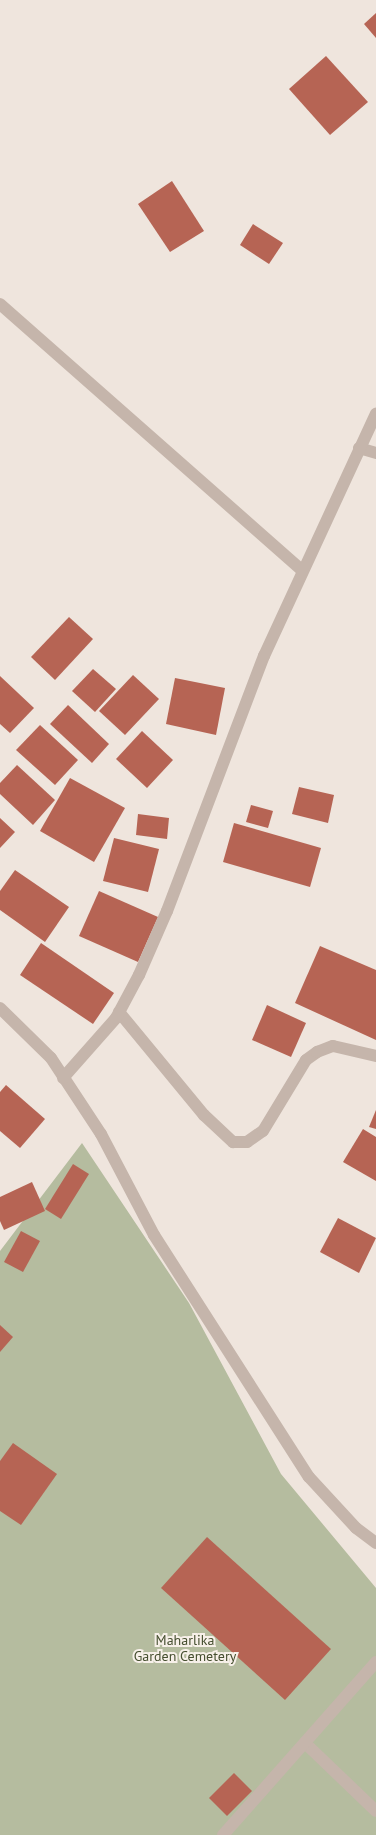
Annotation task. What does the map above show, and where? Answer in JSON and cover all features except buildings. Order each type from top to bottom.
[{"type":"street","points":[[0,304],[301,570]]},
{"type":"street","points":[[63,1078],[119,1012],[167,911],[264,656],[301,570],[376,414]]},
{"type":"street","points":[[359,448],[376,453]]},
{"type":"street","points":[[0,1008],[51,1058],[101,1134],[154,1235],[269,1419],[309,1478],[356,1528],[376,1543]]},
{"type":"street","points":[[119,1012],[204,1115],[234,1142],[246,1142],[263,1131],[306,1060],[317,1052],[333,1046],[376,1056]]},
{"type":"street","points":[[224,1835],[376,1662]]},
{"type":"street","points":[[305,1743],[376,1811]]},
{"type":"green space","name":"Maharlika Garden Cemetery","points":[[82,1143],[189,1303],[281,1474],[376,1588],[376,1835],[0,1835],[0,1251]]}]
